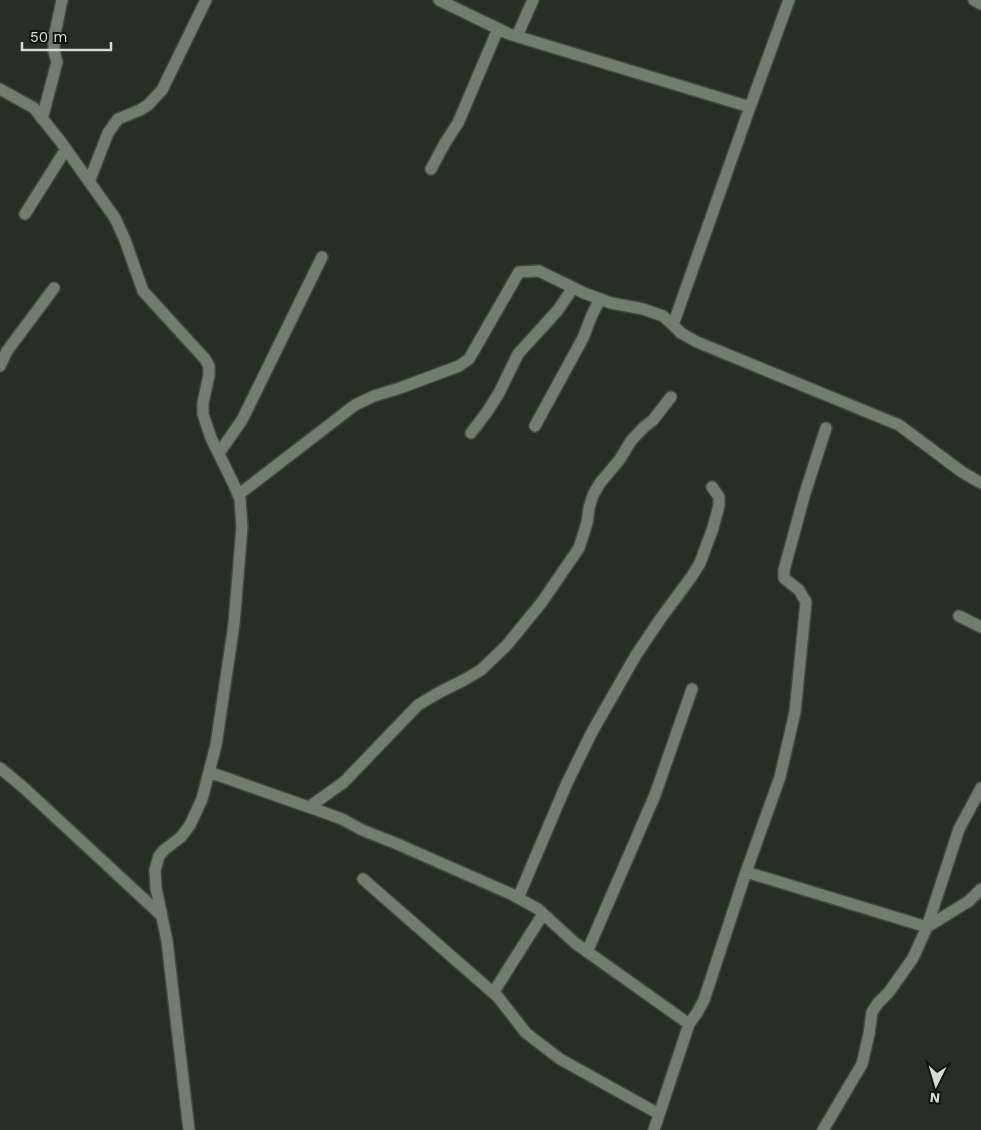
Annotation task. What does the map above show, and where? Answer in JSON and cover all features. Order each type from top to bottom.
[{"type":"street","points":[[42,119],[57,62],[54,51],[54,38],[62,0]]},
{"type":"street","points":[[89,182],[108,134],[118,119],[148,105],[162,90],[206,0]]},
{"type":"street","points":[[439,0],[509,34],[750,107]]},
{"type":"street","points":[[517,36],[533,0]]},
{"type":"street","points":[[673,325],[789,0]]},
{"type":"street","points":[[974,0],[981,4]]},
{"type":"street","points":[[431,169],[458,123],[498,28]]},
{"type":"street","points":[[0,89],[34,108],[66,150],[115,218],[125,240],[143,292],[205,359],[209,366],[209,375],[204,414],[211,438],[240,499],[242,527],[234,624],[216,745],[202,799],[190,825],[159,856],[155,870],[156,888],[167,941],[189,1130]]},
{"type":"street","points":[[25,214],[66,150]]},
{"type":"street","points":[[219,454],[242,420],[322,257]]},
{"type":"street","points":[[238,495],[355,405],[374,396],[459,366],[469,359],[520,272],[540,271],[584,294],[663,316],[681,333],[697,342],[899,425],[962,472],[981,483]]},
{"type":"street","points":[[0,366],[7,352],[54,288]]},
{"type":"street","points":[[471,433],[499,393],[518,354],[558,310],[574,288]]},
{"type":"street","points":[[534,426],[583,338],[600,299]]},
{"type":"street","points":[[309,807],[344,782],[418,705],[481,670],[507,644],[542,602],[579,548],[593,494],[600,482],[620,459],[631,441],[653,420],[670,397]]},
{"type":"street","points":[[654,1130],[689,1024],[704,1000],[746,872],[780,777],[795,712],[806,602],[799,590],[784,578],[784,570],[826,428]]},
{"type":"street","points":[[518,898],[567,783],[592,732],[636,655],[700,562],[713,528],[719,505],[719,497],[712,487]]},
{"type":"street","points":[[959,616],[981,628]]},
{"type":"street","points":[[587,952],[655,795],[692,690]]},
{"type":"street","points":[[0,768],[162,915]]},
{"type":"street","points":[[209,772],[342,819],[362,830],[511,894],[538,909],[587,952],[689,1024]]},
{"type":"street","points":[[824,1130],[862,1064],[872,1012],[913,958],[927,927],[959,829],[981,788]]},
{"type":"street","points":[[746,872],[927,927],[969,901],[981,889]]},
{"type":"street","points":[[363,879],[498,997],[526,1033],[560,1059],[660,1114]]},
{"type":"street","points":[[493,993],[543,914]]}]
